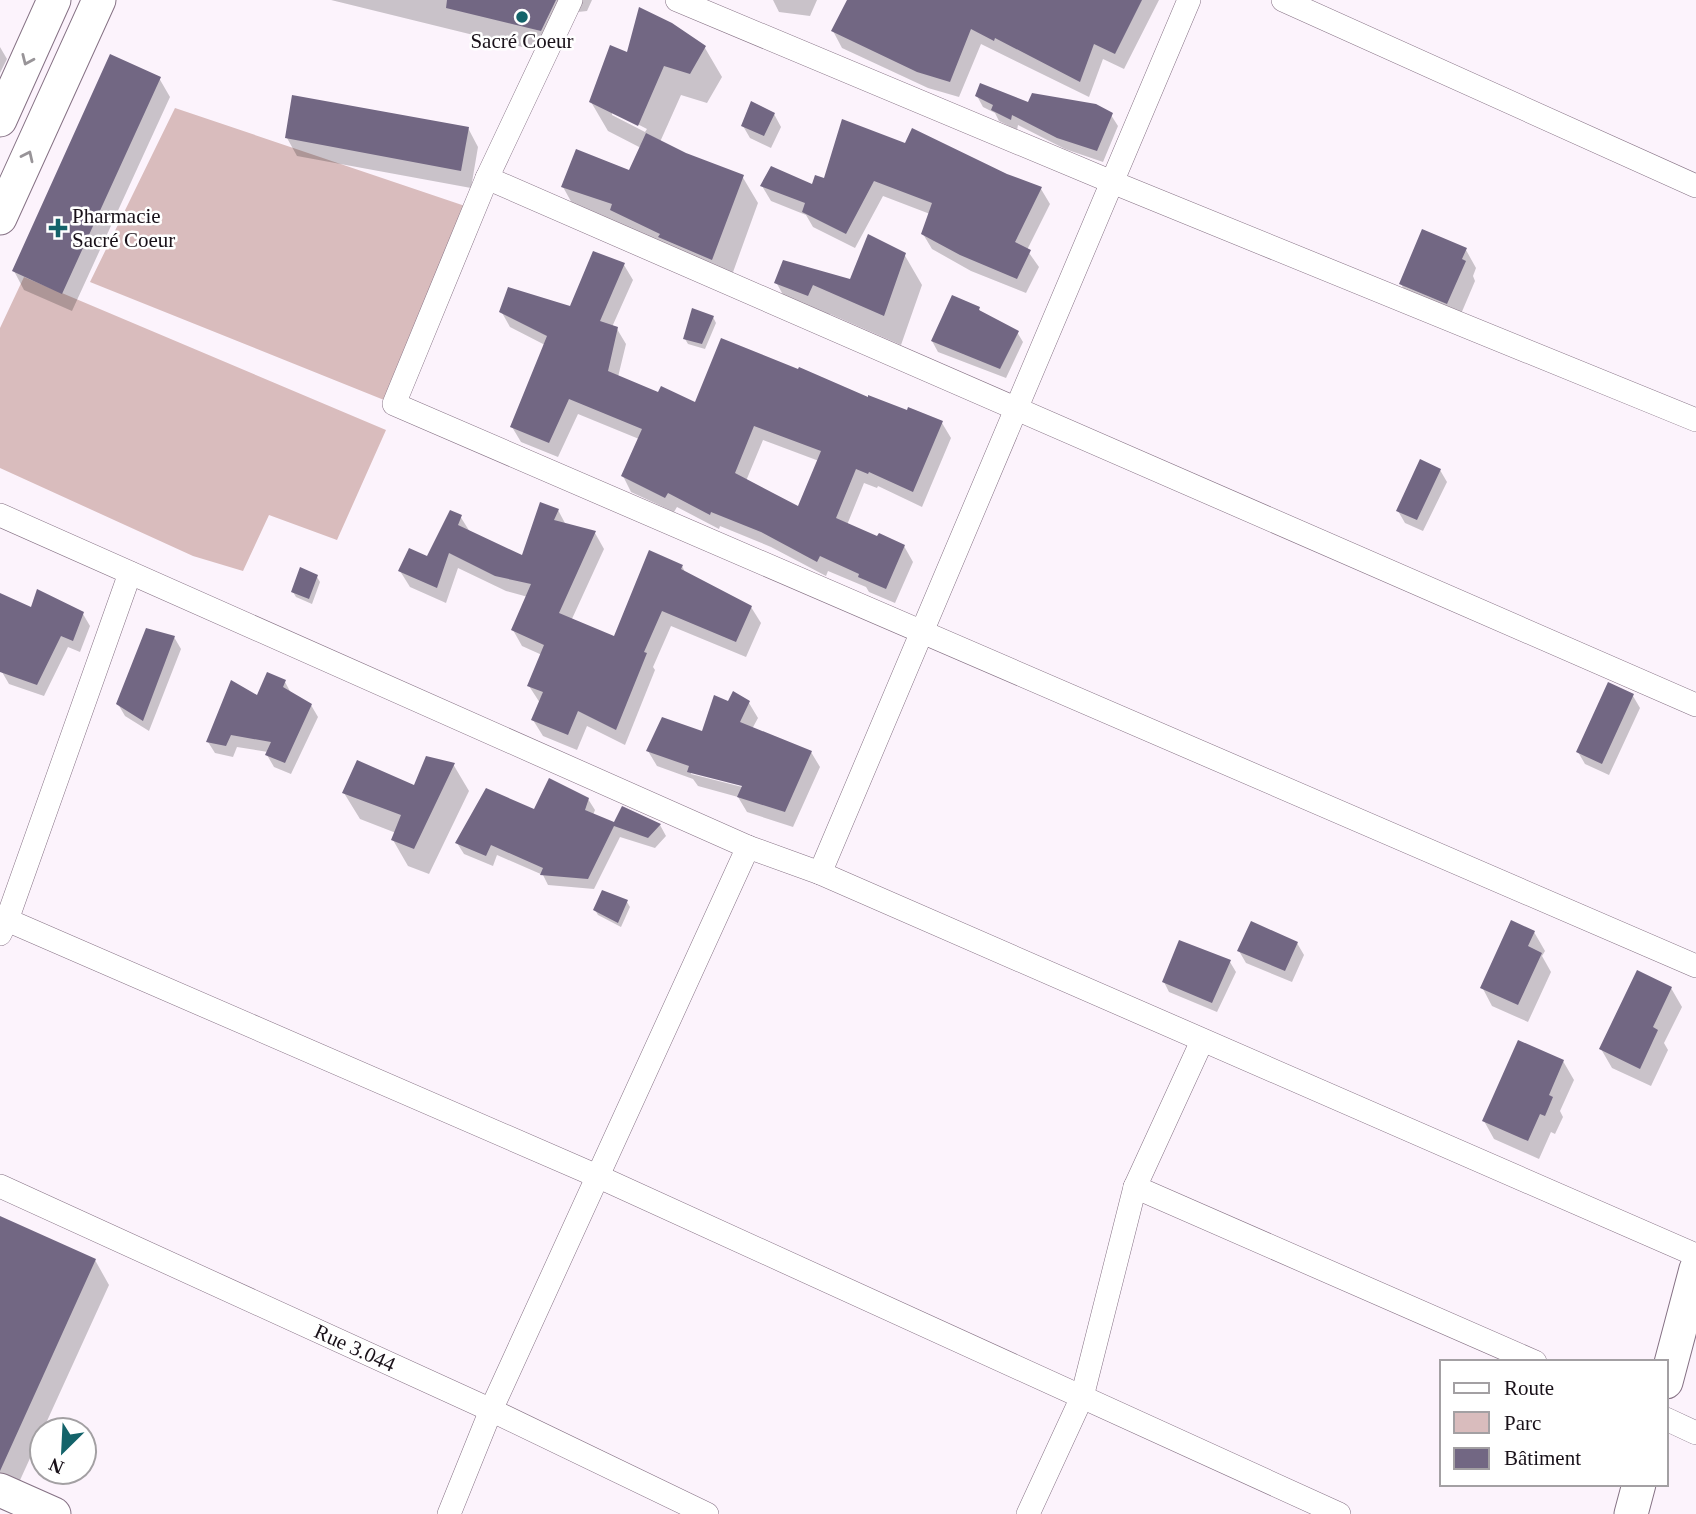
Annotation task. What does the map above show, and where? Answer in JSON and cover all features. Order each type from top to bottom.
[{"type":"main road","points":[[0,120],[54,0]]},
{"type":"main road","points":[[0,218],[99,0]]},
{"type":"main road","points":[[1668,1374],[1696,1269]]},
{"type":"main road","points":[[1630,1514],[1638,1486]]},
{"type":"main road","points":[[0,1490],[54,1514]]},
{"type":"street","points":[[571,0],[487,178],[394,404],[1696,966]]},
{"type":"street","points":[[677,0],[1112,182],[1696,420]]},
{"type":"street","points":[[820,873],[1189,0]]},
{"type":"street","points":[[1283,0],[1696,186]]},
{"type":"street","points":[[487,178],[1696,705]]},
{"type":"street","points":[[0,515],[748,847],[820,873],[1696,1255]]},
{"type":"street","points":[[131,573],[4,927],[597,1176],[1339,1514]]},
{"type":"street","points":[[449,1514],[491,1410],[748,847]]},
{"type":"street","points":[[1028,1514],[1082,1397],[1135,1187],[1202,1041]]},
{"type":"street","name":"Rue 3.044","points":[[0,1186],[491,1410],[707,1514]]},
{"type":"street","points":[[1135,1187],[1530,1360]]},
{"type":"street","points":[[1668,1420],[1696,1433]]},
{"type":"green space","points":[[175,108],[465,206],[394,404],[90,282]]},
{"type":"green space","points":[[24,277],[386,430],[337,540],[269,515],[243,571],[193,556],[0,468],[0,328]]},
{"type":"building","name":"Sacré Coeur","points":[[447,0],[556,0],[541,31],[446,8]]},
{"type":"building","points":[[847,0],[1142,0],[1115,54],[1094,44],[1080,82],[995,38],[994,41],[971,29],[950,82],[917,72],[831,31]]},
{"type":"building","points":[[639,7],[672,23],[706,46],[690,74],[664,66],[638,126],[589,102],[610,45],[627,52]]},
{"type":"building","points":[[110,54],[161,77],[62,294],[12,271]]},
{"type":"building","points":[[980,83],[1028,102],[1032,93],[1096,104],[1113,113],[1097,151],[1057,138],[1012,115],[1011,120],[991,110],[993,105],[975,96]]},
{"type":"building","points":[[292,95],[469,127],[461,171],[285,138]]},
{"type":"building","points":[[751,101],[775,113],[764,136],[741,126]]},
{"type":"building","points":[[842,119],[905,143],[912,128],[1007,174],[1042,187],[1015,242],[1031,250],[1017,279],[960,255],[921,234],[932,203],[874,181],[846,234],[802,212],[805,203],[760,186],[771,166],[812,184],[815,175],[824,178]]},
{"type":"building","points":[[646,133],[686,153],[744,175],[712,260],[658,237],[660,234],[610,210],[612,204],[561,187],[576,149],[629,170]]},
{"type":"building","points":[[1422,229],[1467,248],[1462,259],[1466,261],[1447,304],[1399,284]]},
{"type":"building","points":[[868,234],[906,253],[884,316],[813,285],[808,296],[774,283],[783,260],[850,279]]},
{"type":"building","points":[[593,251],[625,263],[600,321],[618,327],[608,371],[658,392],[661,386],[695,402],[721,338],[798,369],[799,367],[868,397],[907,410],[908,407],[943,421],[913,492],[856,469],[836,518],[905,545],[886,589],[820,556],[817,562],[761,532],[711,512],[710,515],[668,493],[665,498],[621,476],[642,429],[569,399],[549,443],[510,427],[547,336],[499,312],[508,287],[570,306]],"holes":[[[754,426],[821,451],[798,506],[735,473]]]},
{"type":"building","points":[[952,295],[980,307],[979,310],[1019,331],[1000,369],[931,341]]},
{"type":"building","points":[[692,308],[714,316],[702,344],[683,339]]},
{"type":"building","points":[[1420,459],[1441,469],[1417,520],[1396,511]]},
{"type":"building","points":[[540,502],[559,509],[554,520],[596,531],[559,613],[614,636],[649,550],[683,565],[681,569],[752,606],[736,642],[662,611],[616,730],[578,711],[568,735],[531,720],[543,692],[527,686],[544,645],[511,630],[531,584],[495,576],[449,553],[437,588],[398,571],[409,548],[427,556],[450,510],[462,515],[458,525],[522,555]]},
{"type":"building","points":[[300,567],[318,575],[309,599],[291,592]]},
{"type":"building","points":[[37,589],[84,612],[73,641],[61,636],[37,685],[0,672],[0,593],[31,607]]},
{"type":"building","points":[[146,628],[175,636],[143,721],[116,704]]},
{"type":"building","points":[[267,672],[286,680],[283,687],[312,704],[285,763],[265,755],[271,742],[231,735],[226,746],[206,742],[231,680],[257,695]]},
{"type":"building","points":[[1608,682],[1634,694],[1602,764],[1576,752]]},
{"type":"building","points":[[733,691],[750,701],[740,722],[812,751],[785,812],[737,797],[742,786],[687,772],[689,766],[646,751],[662,717],[702,731],[714,695],[728,701]]},
{"type":"building","points":[[426,756],[455,763],[414,849],[391,840],[401,815],[342,793],[357,760],[414,785]]},
{"type":"building","points":[[549,778],[589,798],[585,810],[614,822],[622,806],[661,824],[648,838],[614,826],[588,879],[540,875],[543,868],[491,845],[486,856],[455,843],[486,788],[534,809]]},
{"type":"building","points":[[602,890],[628,900],[618,923],[593,910]]},
{"type":"building","points":[[1511,920],[1535,931],[1528,946],[1542,953],[1518,1005],[1480,988]]},
{"type":"building","points":[[1251,921],[1298,942],[1285,971],[1237,951]]},
{"type":"building","points":[[1179,940],[1231,960],[1212,1003],[1162,982]]},
{"type":"building","points":[[1637,970],[1672,987],[1653,1027],[1658,1030],[1640,1069],[1599,1049]]},
{"type":"building","points":[[1518,1040],[1564,1060],[1549,1095],[1553,1097],[1545,1116],[1540,1114],[1528,1141],[1482,1121]]},
{"type":"building","points":[[0,1216],[96,1259],[0,1471]]},
{"type":"place","name":"Sacré Coeur","points":[[522,17]]},
{"type":"place","name":"Pharmacie Sacré Coeur","points":[[58,228]]}]
